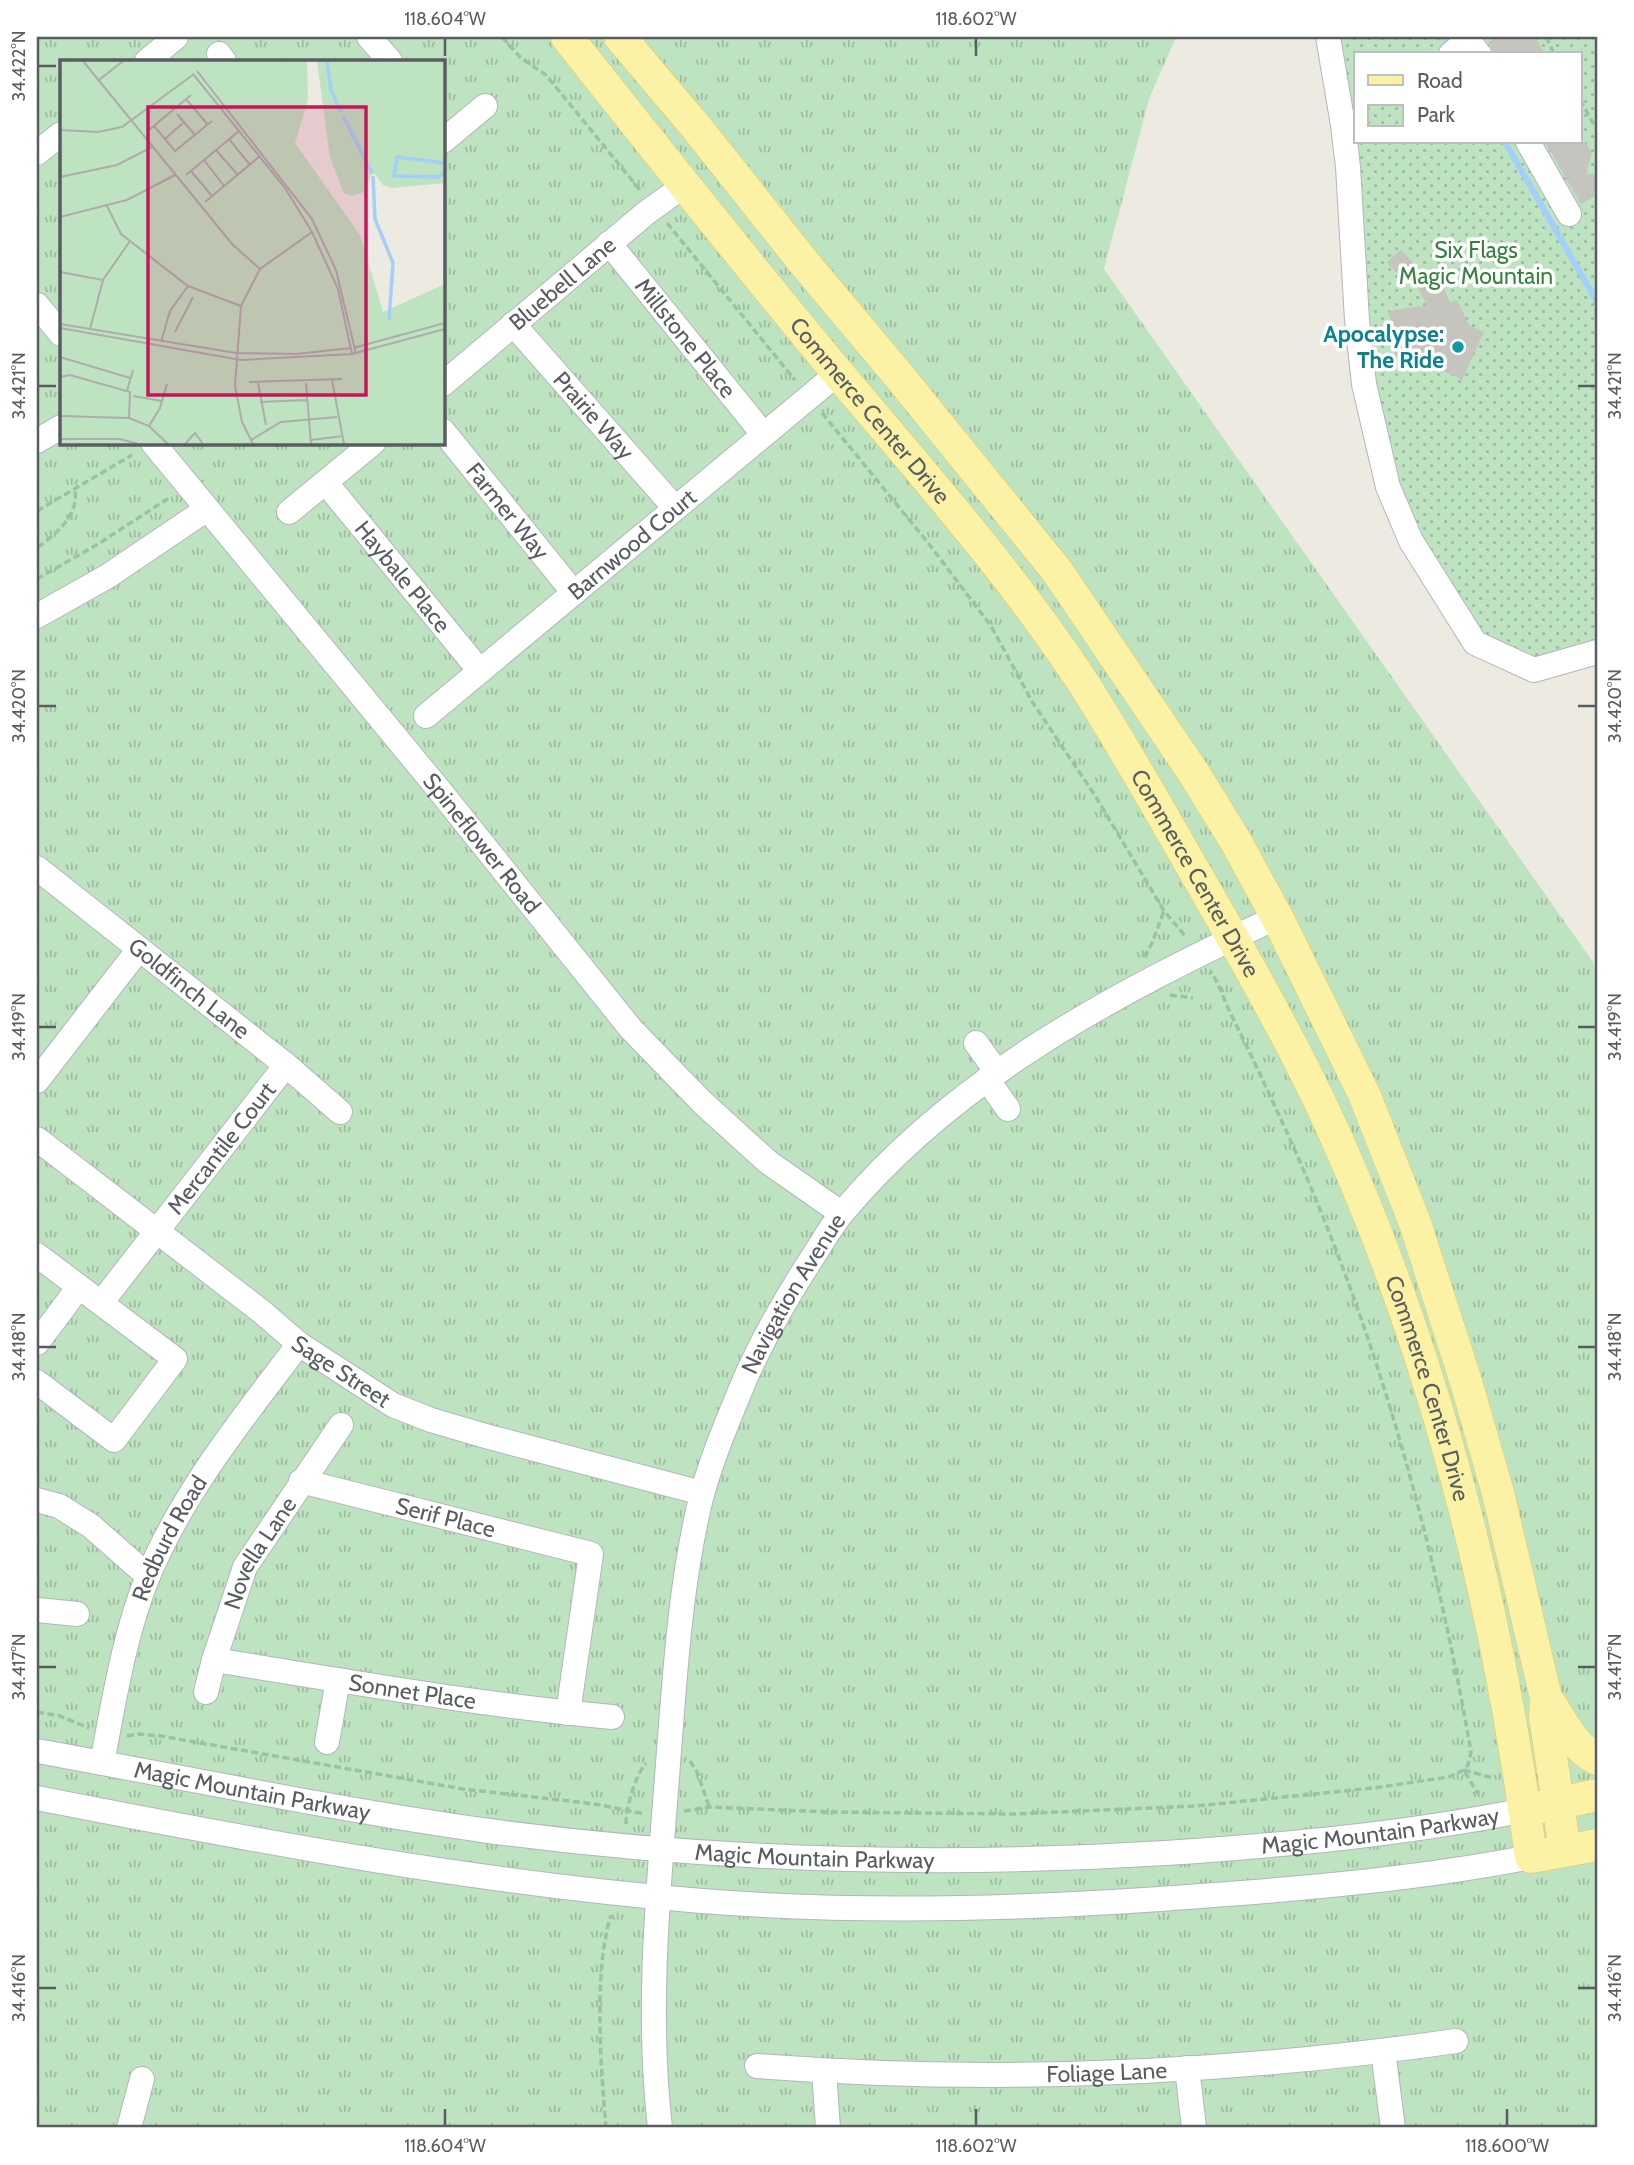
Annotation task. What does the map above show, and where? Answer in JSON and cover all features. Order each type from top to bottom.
[{"type":"main road","name":"Commerce Center Drive","points":[[567,37],[990,558],[1079,678],[1157,806],[1286,1033],[1332,1129],[1377,1238],[1424,1366],[1472,1540],[1496,1643],[1531,1857]]},
{"type":"main road","name":"Commerce Center Drive","points":[[620,37],[1057,571],[1193,772],[1277,917],[1364,1094],[1415,1223],[1467,1385],[1494,1481],[1546,1698],[1545,1716],[1564,1851]]},
{"type":"main road","points":[[1546,1698],[1570,1736],[1581,1749],[1597,1759]]},
{"type":"main road","name":"Magic Mountain Parkway","points":[[1525,1810],[1597,1795]]},
{"type":"main road","name":"Magic Mountain Parkway","points":[[1531,1857],[1597,1845]]},
{"type":"street","points":[[148,60],[176,37]]},
{"type":"street","points":[[369,37],[389,60]]},
{"type":"street","points":[[1328,37],[1349,121],[1357,320],[1364,384],[1388,488],[1411,541],[1475,643],[1534,670],[1597,652]]},
{"type":"street","points":[[1453,52],[1463,44],[1471,44],[1477,52]]},
{"type":"street","points":[[446,132],[485,106]]},
{"type":"street","points":[[1529,144],[1569,214]]},
{"type":"street","name":"Bluebell Lane","points":[[444,383],[653,207],[685,185]]},
{"type":"street","name":"Millstone Place","points":[[610,243],[763,434]]},
{"type":"street","points":[[37,305],[60,333]]},
{"type":"street","name":"Prairie Way","points":[[513,324],[675,508]]},
{"type":"street","name":"Barnwood Court","points":[[426,716],[838,373]]},
{"type":"street","points":[[37,441],[60,428]]},
{"type":"street","name":"Farmer Way","points":[[444,431],[574,593]]},
{"type":"street","points":[[289,512],[372,444]]},
{"type":"street","name":"Spineflower Road","points":[[143,449],[207,509],[247,555],[631,1030],[758,1154],[841,1213]]},
{"type":"street","name":"Haybale Place","points":[[326,483],[480,671]]},
{"type":"street","points":[[37,616],[108,576],[207,509]]},
{"type":"street","name":"Goldfinch Lane","points":[[37,869],[286,1065],[340,1112]]},
{"type":"street","name":"Navigation Avenue","points":[[660,2128],[652,2001],[657,1896],[686,1570],[702,1493],[719,1442],[762,1341],[841,1213],[913,1139],[992,1076],[1083,1018],[1186,961],[1277,917]]},
{"type":"street","points":[[37,1081],[139,949]]},
{"type":"street","points":[[976,1043],[1008,1109]]},
{"type":"street","name":"Mercantile Court","points":[[101,1303],[286,1065]]},
{"type":"street","name":"Sage Street","points":[[37,1139],[262,1312],[299,1344],[393,1405],[430,1420],[702,1493]]},
{"type":"street","points":[[37,1255],[175,1359],[114,1440],[37,1382]]},
{"type":"street","points":[[37,1343],[79,1287]]},
{"type":"street","name":"Redburd Road","points":[[102,1763],[132,1626],[148,1576],[167,1534],[213,1458],[299,1344]]},
{"type":"street","name":"Novella Lane","points":[[206,1692],[245,1567],[341,1425]]},
{"type":"street","name":"Serif Place","points":[[301,1481],[591,1555],[568,1713]]},
{"type":"street","points":[[37,1500],[60,1506],[91,1526],[148,1576]]},
{"type":"street","points":[[37,1610],[78,1614]]},
{"type":"street","name":"Sonnet Place","points":[[214,1660],[568,1713],[612,1717]]},
{"type":"street","points":[[327,1742],[338,1680]]},
{"type":"street","name":"Magic Mountain Parkway","points":[[37,1751],[390,1816],[494,1831],[661,1850],[826,1859],[978,1861],[1235,1849],[1361,1836],[1525,1810]]},
{"type":"street","name":"Magic Mountain Parkway","points":[[37,1798],[401,1866],[657,1896],[770,1905],[896,1909],[1107,1904],[1354,1882],[1531,1857]]},
{"type":"street","name":"Foliage Lane","points":[[757,2066],[923,2075],[1040,2075],[1187,2068],[1383,2051],[1457,2041]]},
{"type":"street","points":[[1383,2051],[1393,2128]]},
{"type":"street","points":[[1187,2068],[1194,2128]]},
{"type":"street","points":[[824,2071],[828,2128]]},
{"type":"street","points":[[129,2128],[142,2079]]},
{"type":"path","points":[[502,37],[521,58],[546,75],[929,544],[991,626],[1032,703],[1096,797],[1164,911],[1182,931]]},
{"type":"path","points":[[1582,104],[1597,130]]},
{"type":"path","points":[[37,511],[143,449]]},
{"type":"path","points":[[38,547],[63,526],[75,503],[75,491]]},
{"type":"path","points":[[37,579],[166,500]]},
{"type":"path","points":[[1152,943],[1164,911]]},
{"type":"path","points":[[685,1811],[709,1807],[918,1814],[1084,1812],[1196,1806],[1449,1777],[1468,1765],[1471,1752],[1442,1604],[1403,1451],[1374,1356],[1286,1128],[1216,981]]},
{"type":"path","points":[[37,1712],[60,1716],[87,1727]]},
{"type":"path","points":[[129,1737],[139,1734],[161,1736],[437,1785],[595,1804],[644,1814]]},
{"type":"path","points":[[626,1829],[626,1811],[640,1770]]},
{"type":"path","points":[[1464,1770],[1495,1778]]},
{"type":"path","points":[[1464,1770],[1478,1794]]},
{"type":"path","points":[[697,1772],[709,1807]]},
{"type":"path","points":[[606,2128],[601,2013],[603,1940],[611,1913]]},
{"type":"green space","points":[[37,37],[1176,37],[1149,99],[1104,269],[1593,962],[1597,977],[1597,2128],[37,2128]]},
{"type":"green space","name":"Six Flags Magic Mountain","points":[[1327,37],[1597,37],[1597,645],[1534,670],[1475,643],[1411,541],[1364,384]]},
{"type":"building","points":[[1497,37],[1535,37],[1544,52],[1493,52],[1488,42]]},
{"type":"building","points":[[1585,142],[1592,153],[1586,174],[1597,174],[1597,195],[1581,204],[1546,144]]},
{"type":"building","points":[[1401,250],[1417,267],[1399,276],[1387,262]]},
{"type":"building","points":[[1415,282],[1445,290],[1450,303],[1457,300],[1469,325],[1484,332],[1462,380],[1429,364],[1397,369],[1389,311],[1427,305]]},
{"type":"waterway","points":[[1506,144],[1597,302]]},
{"type":"place","name":"Apocalypse: The Ride","points":[[1458,347]]}]
